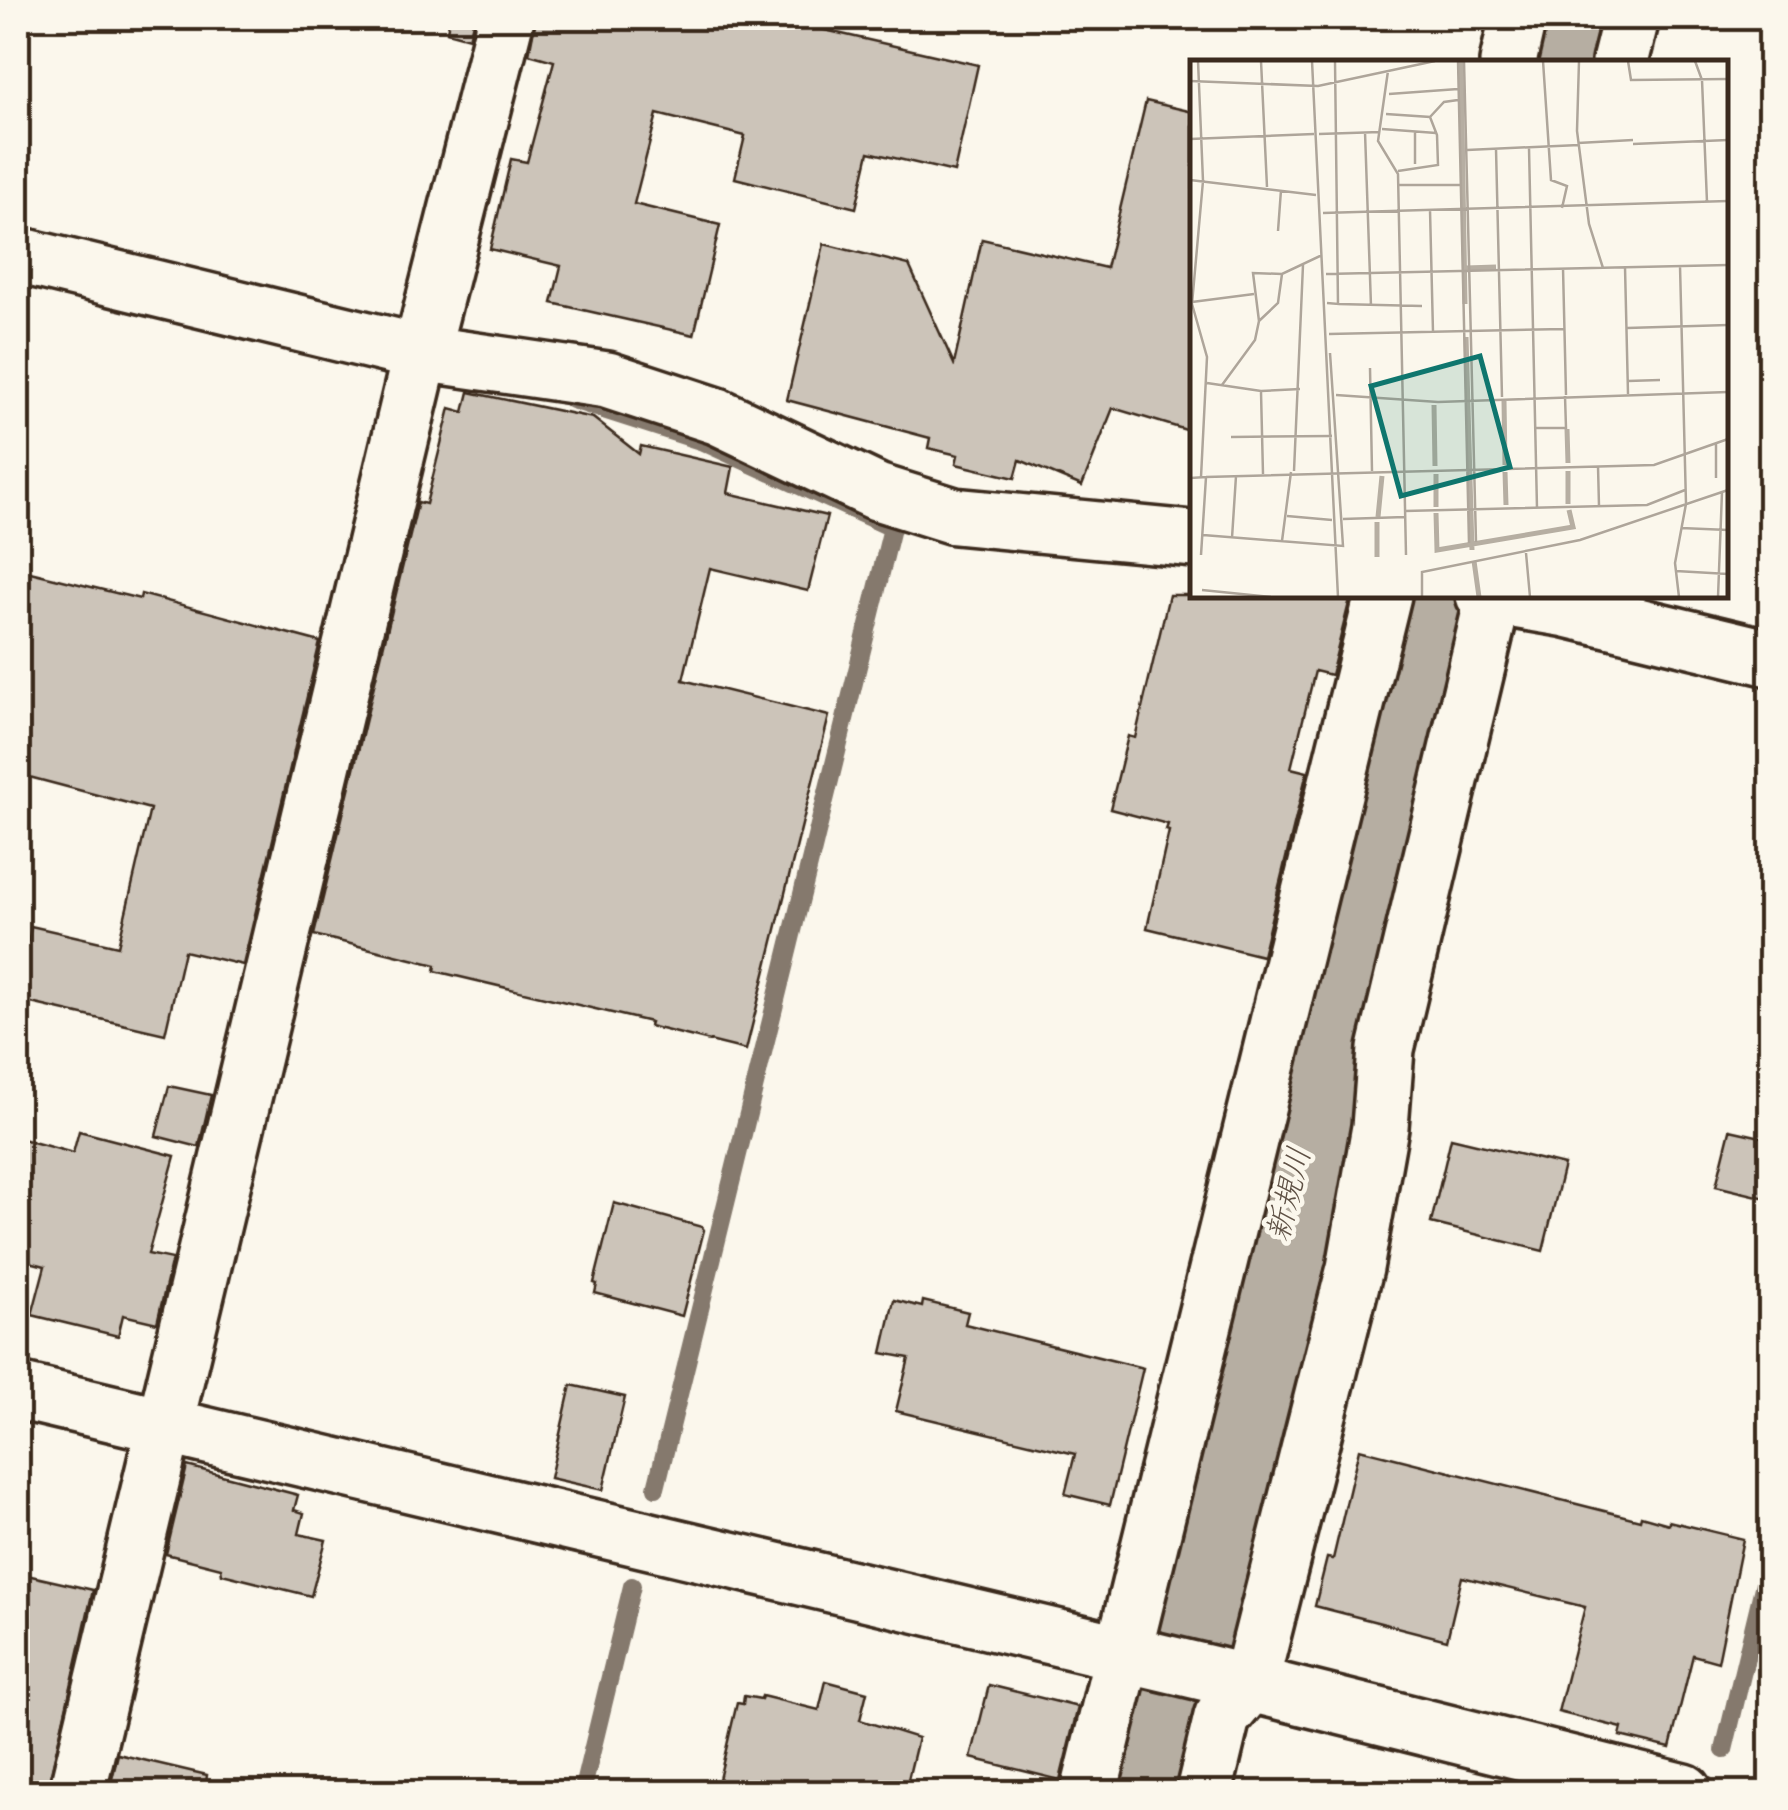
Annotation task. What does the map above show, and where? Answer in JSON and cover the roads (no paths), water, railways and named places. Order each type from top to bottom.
[{"type":"street","points":[[77,1792],[421,353],[506,18]]},
{"type":"street","points":[[1508,60],[1518,18]]},
{"type":"street","points":[[1620,60],[1631,18]]},
{"type":"street","points":[[18,255],[421,353],[607,380],[717,416],[877,492],[954,516],[1190,538]]},
{"type":"street","points":[[1089,1792],[1130,1655],[1382,598]]},
{"type":"street","points":[[1204,1792],[1232,1680],[1355,1268],[1380,1127],[1386,1048],[1491,598]]},
{"type":"street","points":[[1503,598],[1567,609],[1770,658]]},
{"type":"street","points":[[18,1391],[1130,1655],[1684,1792]]},
{"type":"waterway","name":"新規川","points":[[1564,60],[1574,18]]},
{"type":"waterway","points":[[572,400],[703,442],[892,528],[656,1488]]},
{"type":"waterway","name":"新規川","points":[[1143,1792],[1433,598]]},
{"type":"waterway","points":[[1724,1750],[1770,1558]]},
{"type":"waterway","points":[[582,1792],[632,1586]]}]
